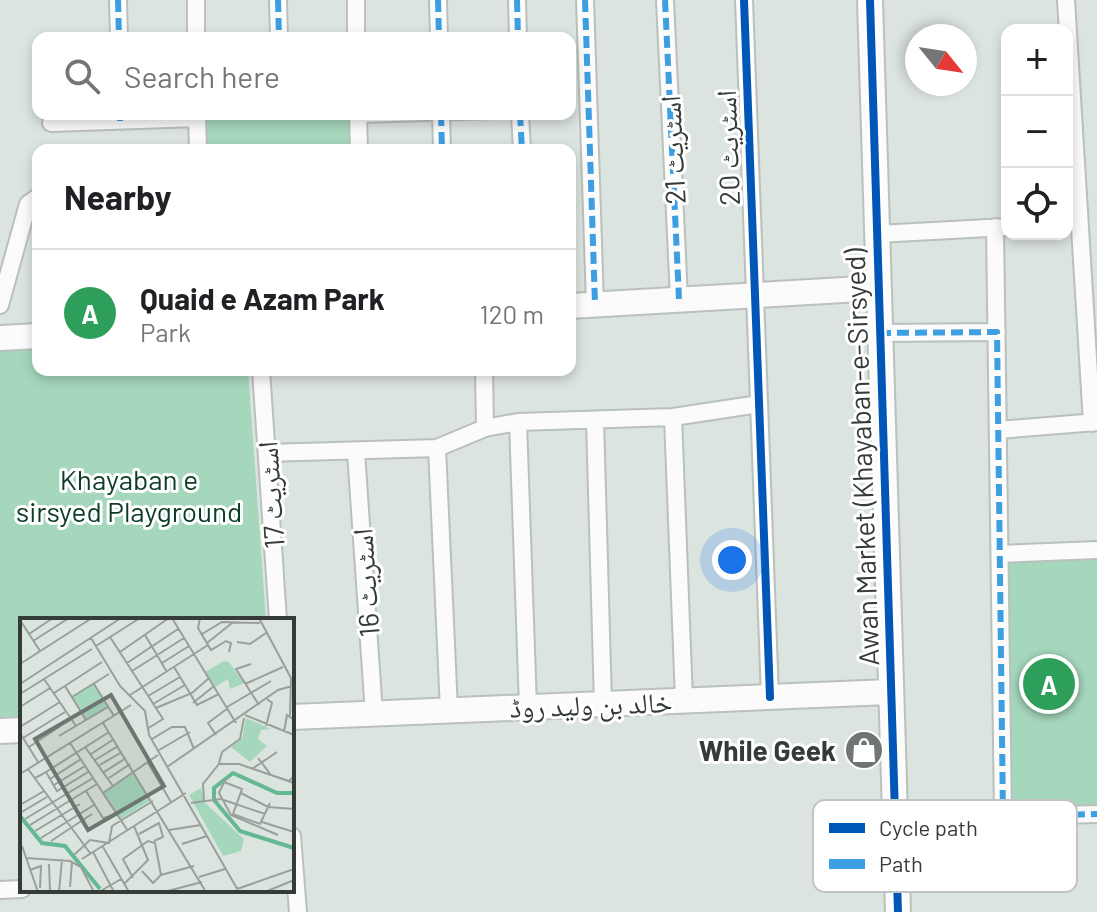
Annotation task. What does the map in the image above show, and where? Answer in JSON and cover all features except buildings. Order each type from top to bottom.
[{"type":"street","points":[[118,0],[119,32]]},
{"type":"street","points":[[196,0],[196,32]]},
{"type":"street","points":[[278,0],[279,32]]},
{"type":"street","points":[[356,0],[356,32]]},
{"type":"street","points":[[438,0],[439,32]]},
{"type":"street","points":[[517,0],[518,32]]},
{"type":"street","points":[[585,0],[595,304]]},
{"type":"street","name":"اسٹریٹ 21","points":[[665,0],[679,299]]},
{"type":"street","name":"اسٹریٹ 20","points":[[744,0],[770,697]]},
{"type":"street","name":"Awan Market (Khayaban-e-Sirsyed)","points":[[870,0],[892,800]]},
{"type":"street","points":[[1066,0],[1071,168]]},
{"type":"street","points":[[51,123],[86,120]]},
{"type":"street","points":[[197,120],[198,144]]},
{"type":"street","points":[[358,120],[359,144]]},
{"type":"street","points":[[441,120],[442,144]]},
{"type":"street","points":[[520,120],[522,144]]},
{"type":"street","points":[[0,305],[28,204],[32,201]]},
{"type":"street","points":[[998,430],[1094,422],[1073,224]]},
{"type":"street","points":[[877,234],[1001,227],[997,332],[1003,800]]},
{"type":"street","points":[[576,306],[878,288]]},
{"type":"street","points":[[879,333],[997,332]]},
{"type":"street","points":[[0,338],[32,336]]},
{"type":"street","name":"اسٹریٹ 17","points":[[261,376],[278,618]]},
{"type":"street","points":[[484,376],[485,428]]},
{"type":"street","points":[[267,453],[437,448],[485,428],[518,422],[673,417],[759,404]]},
{"type":"street","points":[[673,417],[684,700]]},
{"type":"street","points":[[595,420],[603,704]]},
{"type":"street","points":[[518,422],[528,707]]},
{"type":"street","points":[[437,448],[449,710]]},
{"type":"street","name":"اسٹریٹ 16","points":[[356,452],[374,714]]},
{"type":"street","points":[[1000,554],[1097,550]]},
{"type":"street","name":"خالد بن ولید روڈ","points":[[294,717],[889,692]]},
{"type":"street","points":[[0,731],[20,730]]},
{"type":"street","points":[[1077,814],[1097,814]]},
{"type":"street","points":[[294,884],[298,912]]},
{"type":"street","points":[[0,890],[20,889]]},
{"type":"street","name":"Awan Market (Khayaban-e-Sirsyed)","points":[[897,892],[898,912]]},
{"type":"green space","points":[[203,120],[350,120],[352,144],[203,144]]},
{"type":"green space","name":"Khayaban e sirsyed Playground","points":[[32,346],[32,376],[248,376],[266,618],[20,618],[20,716],[0,717],[0,349]]},
{"type":"green space","points":[[1097,550],[1097,814],[1077,814],[1077,800],[1003,800],[1000,554]]},
{"type":"marked path","points":[[118,0],[119,32]]},
{"type":"marked path","points":[[278,0],[279,32]]},
{"type":"marked path","points":[[438,0],[439,32]]},
{"type":"marked path","points":[[517,0],[518,32]]},
{"type":"marked path","points":[[585,0],[595,304]]},
{"type":"marked path","points":[[665,0],[679,299]]},
{"type":"marked path","points":[[441,120],[442,144]]},
{"type":"marked path","points":[[520,120],[522,144]]},
{"type":"marked path","points":[[879,333],[997,332],[1003,800]]},
{"type":"marked path","points":[[1077,815],[1097,814]]},
{"type":"cycle path","points":[[744,0],[770,697]]},
{"type":"cycle path","points":[[870,0],[895,800]]},
{"type":"cycle path","points":[[897,892],[898,912]]},
{"type":"place","name":"Quaid e Azam Park","points":[[1049,684]]},
{"type":"place","name":"While Geek","points":[[864,750]]}]
